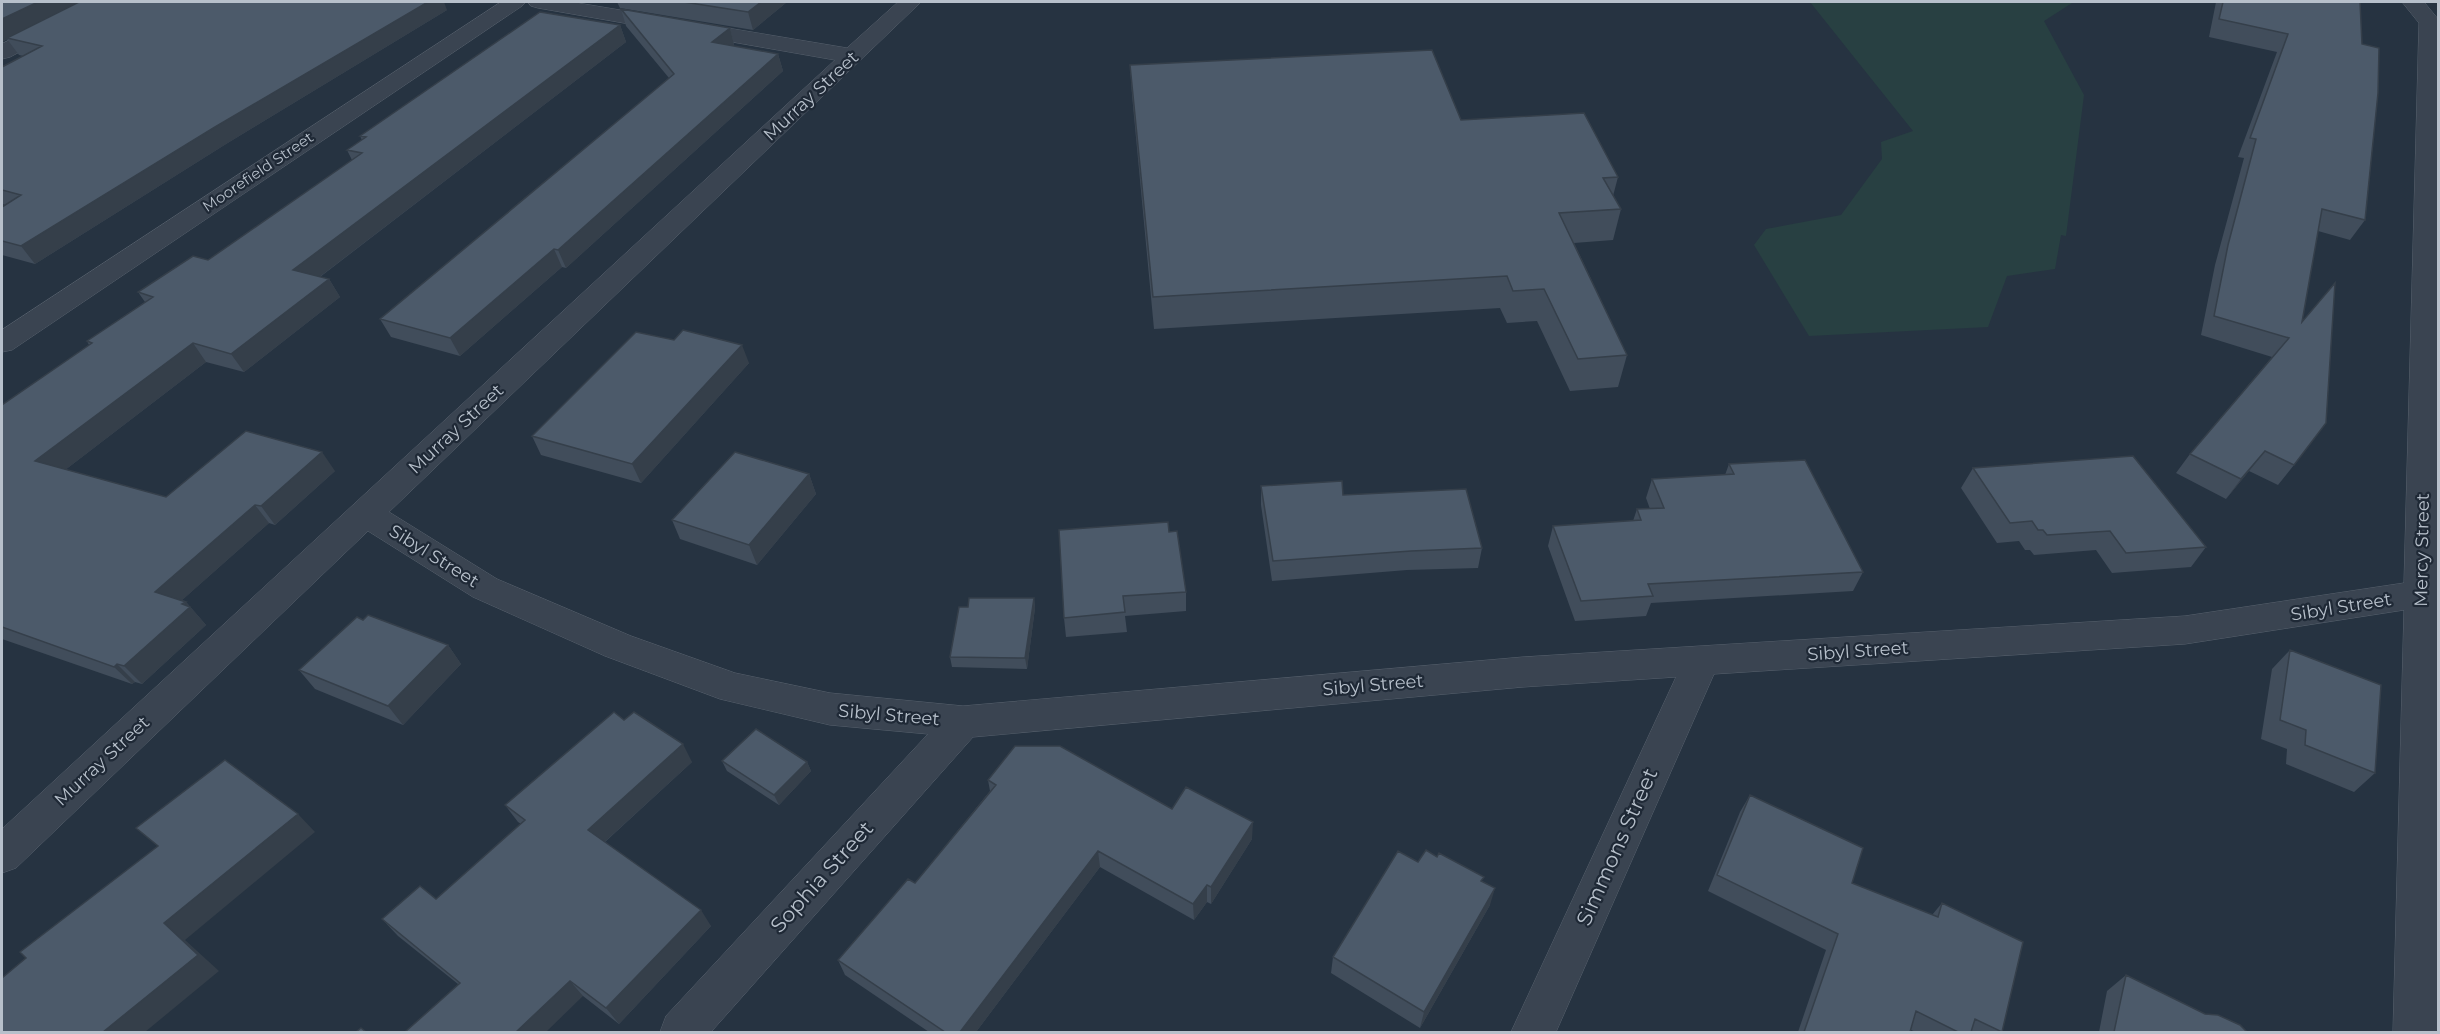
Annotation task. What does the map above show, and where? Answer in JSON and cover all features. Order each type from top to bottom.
[{"type":"street","points":[[2,52],[100,2]]},
{"type":"street","name":"Moorefield Street","points":[[2,343],[515,2]]},
{"type":"street","points":[[538,2],[853,57]]},
{"type":"street","name":"Murray Street","points":[[2,855],[910,2]]},
{"type":"street","name":"Mercy Street","points":[[2413,2],[2430,22],[2430,597],[2415,1032]]},
{"type":"street","name":"Sibyl Street","points":[[366,514],[485,588],[618,646],[734,688],[830,709],[963,722],[1524,672],[2185,630],[2430,597]]},
{"type":"street","name":"Simmons Street","points":[[1533,1032],[1702,661]]},
{"type":"street","name":"Sophia Street","points":[[682,1032],[963,722]]},
{"type":"green space","points":[[1810,2],[2072,3],[2044,21],[2084,95],[2066,236],[2061,235],[2055,269],[2007,276],[1988,327],[1809,336],[1754,245],[1766,229],[1841,215],[1882,159],[1881,142],[1913,131]]},
{"type":"building","points":[[2,2],[38,2],[2,19]]},
{"type":"building","points":[[79,2],[428,2],[215,127],[21,246],[2,241],[2,207],[21,195],[2,190],[2,67],[42,46],[7,38]]},
{"type":"building","points":[[684,2],[761,2],[748,12]]},
{"type":"building","points":[[2223,2],[2360,2],[2362,44],[2379,48],[2378,93],[2365,220],[2322,209],[2302,322],[2335,283],[2326,423],[2294,465],[2265,451],[2241,479],[2190,454],[2289,338],[2214,316],[2228,245],[2256,139],[2250,138],[2288,34],[2219,19]]},
{"type":"building","points":[[621,9],[730,28],[712,42],[778,54],[558,250],[554,249],[450,338],[380,319],[674,74]]},
{"type":"building","points":[[540,12],[620,25],[293,270],[329,279],[231,354],[193,343],[35,461],[166,497],[246,431],[322,452],[261,506],[255,505],[155,592],[186,602],[182,604],[190,607],[124,666],[117,664],[114,667],[2,627],[2,405],[92,343],[87,341],[153,297],[138,292],[193,256],[208,260],[362,153],[347,150],[366,137],[360,136]]},
{"type":"building","points":[[1432,50],[1461,120],[1584,113],[1618,177],[1603,178],[1621,209],[1559,213],[1627,355],[1578,359],[1544,289],[1513,291],[1507,276],[1153,297],[1130,65]]},
{"type":"building","points":[[683,330],[742,345],[632,464],[532,436],[636,332],[674,340]]},
{"type":"building","points":[[735,452],[809,474],[749,545],[672,520]]},
{"type":"building","points":[[2133,456],[2206,547],[2126,553],[2110,531],[2047,535],[2043,530],[2038,530],[2032,521],[2010,523],[1973,468]]},
{"type":"building","points":[[1805,460],[1863,572],[1648,584],[1653,596],[1581,601],[1553,526],[1641,520],[1637,509],[1664,508],[1652,479],[1734,474],[1729,464]]},
{"type":"building","points":[[1342,481],[1343,495],[1466,489],[1482,548],[1273,561],[1261,486]]},
{"type":"building","points":[[1168,522],[1169,532],[1177,531],[1186,592],[1123,596],[1125,612],[1064,618],[1059,530]]},
{"type":"building","points":[[969,598],[1034,598],[1025,658],[950,657],[959,607],[968,607]]},
{"type":"building","points":[[368,615],[448,645],[388,706],[299,670],[357,617],[363,620]]},
{"type":"building","points":[[2290,650],[2381,685],[2375,773],[2305,745],[2306,730],[2280,720]]},
{"type":"building","points":[[614,712],[624,720],[634,712],[683,744],[588,830],[701,910],[606,1008],[570,981],[516,1032],[405,1032],[460,983],[382,919],[420,886],[436,899],[525,820],[505,805]]},
{"type":"building","points":[[756,729],[807,762],[774,795],[722,761]]},
{"type":"building","points":[[1015,746],[1060,746],[1172,809],[1186,787],[1253,822],[1211,887],[1207,885],[1193,904],[1098,851],[960,1032],[945,1032],[838,960],[908,879],[915,883],[996,785],[988,780]]},
{"type":"building","points":[[225,760],[298,814],[164,923],[198,955],[103,1032],[2,1032],[2,978],[26,958],[20,952],[158,846],[136,828]]},
{"type":"building","points":[[1750,795],[1863,848],[1852,883],[1938,917],[1942,903],[2023,942],[2002,1032],[1975,1019],[1971,1032],[1958,1032],[1916,1011],[1910,1032],[1804,1032],[1838,934],[1717,875]]},
{"type":"building","points":[[1426,850],[1437,857],[1439,853],[1484,877],[1481,881],[1495,888],[1424,1012],[1333,957],[1398,851],[1418,862]]},
{"type":"building","points":[[2126,975],[2205,1014],[2218,1015],[2240,1025],[2247,1032],[2114,1032]]}]
